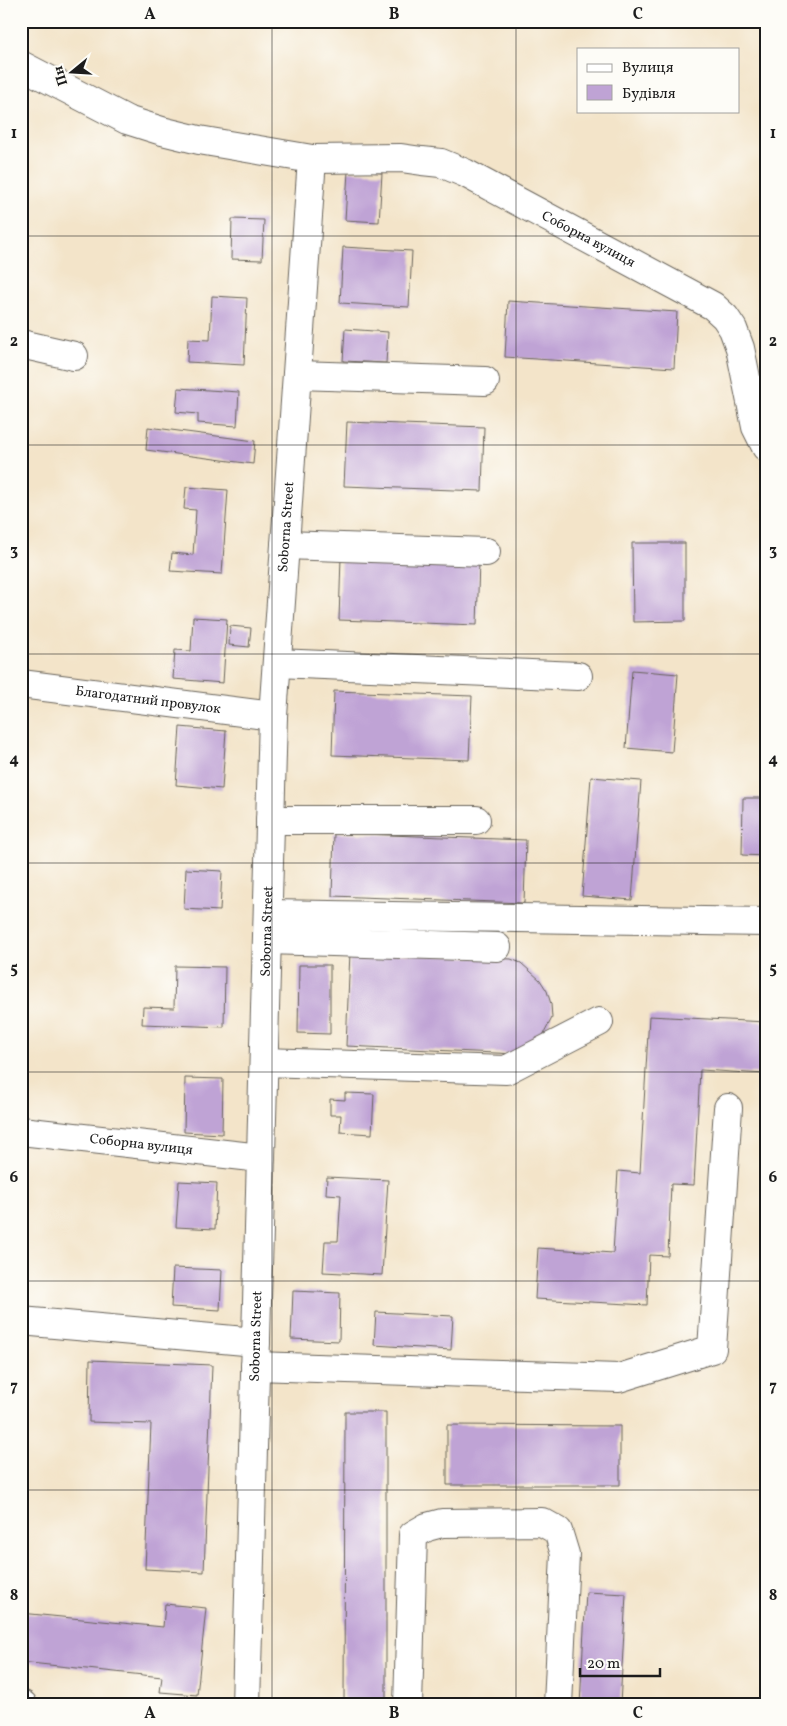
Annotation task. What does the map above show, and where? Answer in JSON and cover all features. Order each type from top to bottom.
[{"type":"street","name":"Соборна вулиця","points":[[21,65],[127,120],[199,140],[312,158],[401,158],[441,163],[465,173],[713,306],[733,329],[740,348],[756,427],[766,447]]},
{"type":"street","name":"Soborna Street","points":[[246,1705],[273,716],[312,158]]},
{"type":"street","points":[[21,344],[74,356]]},
{"type":"street","points":[[297,375],[485,382]]},
{"type":"street","points":[[285,545],[486,552]]},
{"type":"street","points":[[277,663],[578,676]]},
{"type":"street","name":"Благодатний провулок","points":[[21,684],[273,716]]},
{"type":"street","points":[[270,820],[476,820]]},
{"type":"street","points":[[268,927],[766,922]]},
{"type":"street","points":[[268,927],[497,947]]},
{"type":"street","points":[[264,1062],[506,1070],[599,1022]]},
{"type":"street","points":[[21,1321],[255,1354],[619,1378],[712,1349],[728,1108]]},
{"type":"street","name":"Соборна вулиця","points":[[21,1131],[261,1158]]},
{"type":"street","points":[[408,1705],[413,1535],[427,1527],[442,1523],[542,1522],[558,1531],[565,1554],[558,1705]]},
{"type":"building","points":[[348,171],[382,173],[379,222],[345,220]]},
{"type":"building","points":[[232,219],[264,220],[262,260],[231,259]]},
{"type":"building","points":[[343,247],[412,251],[409,307],[340,303]]},
{"type":"building","points":[[212,296],[247,298],[244,365],[187,362],[188,339],[210,340]]},
{"type":"building","points":[[508,301],[677,312],[674,368],[505,357]]},
{"type":"building","points":[[345,329],[388,332],[386,363],[343,361]]},
{"type":"building","points":[[178,388],[239,392],[237,426],[198,423],[198,414],[176,412]]},
{"type":"building","points":[[347,422],[484,427],[482,491],[344,486]]},
{"type":"building","points":[[148,427],[255,441],[253,464],[146,450]]},
{"type":"building","points":[[186,487],[228,490],[222,574],[170,571],[172,553],[193,555],[196,510],[184,509]]},
{"type":"building","points":[[632,543],[685,543],[685,621],[633,622]]},
{"type":"building","points":[[341,557],[479,561],[477,625],[339,620]]},
{"type":"building","points":[[193,617],[227,619],[223,683],[173,679],[175,650],[191,651]]},
{"type":"building","points":[[230,626],[251,628],[249,647],[229,645]]},
{"type":"building","points":[[632,670],[678,674],[672,752],[626,748]]},
{"type":"building","points":[[334,691],[472,696],[469,760],[332,755]]},
{"type":"building","points":[[180,727],[226,731],[222,789],[176,785]]},
{"type":"building","points":[[591,777],[641,781],[632,900],[582,896]]},
{"type":"building","points":[[743,798],[766,798],[766,856],[742,855]]},
{"type":"building","points":[[334,833],[526,840],[524,903],[332,896]]},
{"type":"building","points":[[186,869],[222,871],[220,911],[184,909]]},
{"type":"building","points":[[350,952],[511,959],[521,963],[540,980],[547,991],[551,1004],[552,1018],[540,1041],[517,1054],[346,1046]]},
{"type":"building","points":[[299,965],[330,965],[330,1034],[298,1033]]},
{"type":"building","points":[[175,966],[225,967],[224,1027],[142,1024],[143,1007],[174,1008]]},
{"type":"building","points":[[649,1016],[766,1022],[766,1074],[700,1070],[694,1185],[671,1184],[668,1256],[649,1255],[647,1305],[535,1299],[538,1248],[613,1253],[618,1171],[640,1173]]},
{"type":"building","points":[[185,1078],[223,1079],[222,1134],[184,1132]]},
{"type":"building","points":[[345,1093],[374,1094],[372,1134],[340,1132],[341,1115],[330,1115],[330,1099],[345,1100]]},
{"type":"building","points":[[327,1177],[388,1180],[382,1275],[323,1272],[325,1241],[338,1241],[341,1195],[326,1194]]},
{"type":"building","points":[[179,1181],[217,1183],[215,1229],[176,1227]]},
{"type":"building","points":[[173,1268],[222,1270],[220,1310],[171,1307]]},
{"type":"building","points":[[293,1291],[340,1293],[339,1341],[291,1339]]},
{"type":"building","points":[[376,1312],[453,1316],[451,1350],[374,1345]]},
{"type":"building","points":[[90,1360],[212,1365],[204,1572],[145,1569],[151,1424],[89,1422]]},
{"type":"building","points":[[345,1412],[386,1412],[386,1705],[344,1705]]},
{"type":"building","points":[[447,1425],[620,1426],[620,1485],[447,1485]]},
{"type":"building","points":[[586,1592],[626,1594],[620,1705],[580,1705]]},
{"type":"building","points":[[165,1604],[206,1608],[197,1695],[160,1692],[162,1677],[21,1662],[21,1613],[163,1627]]}]
